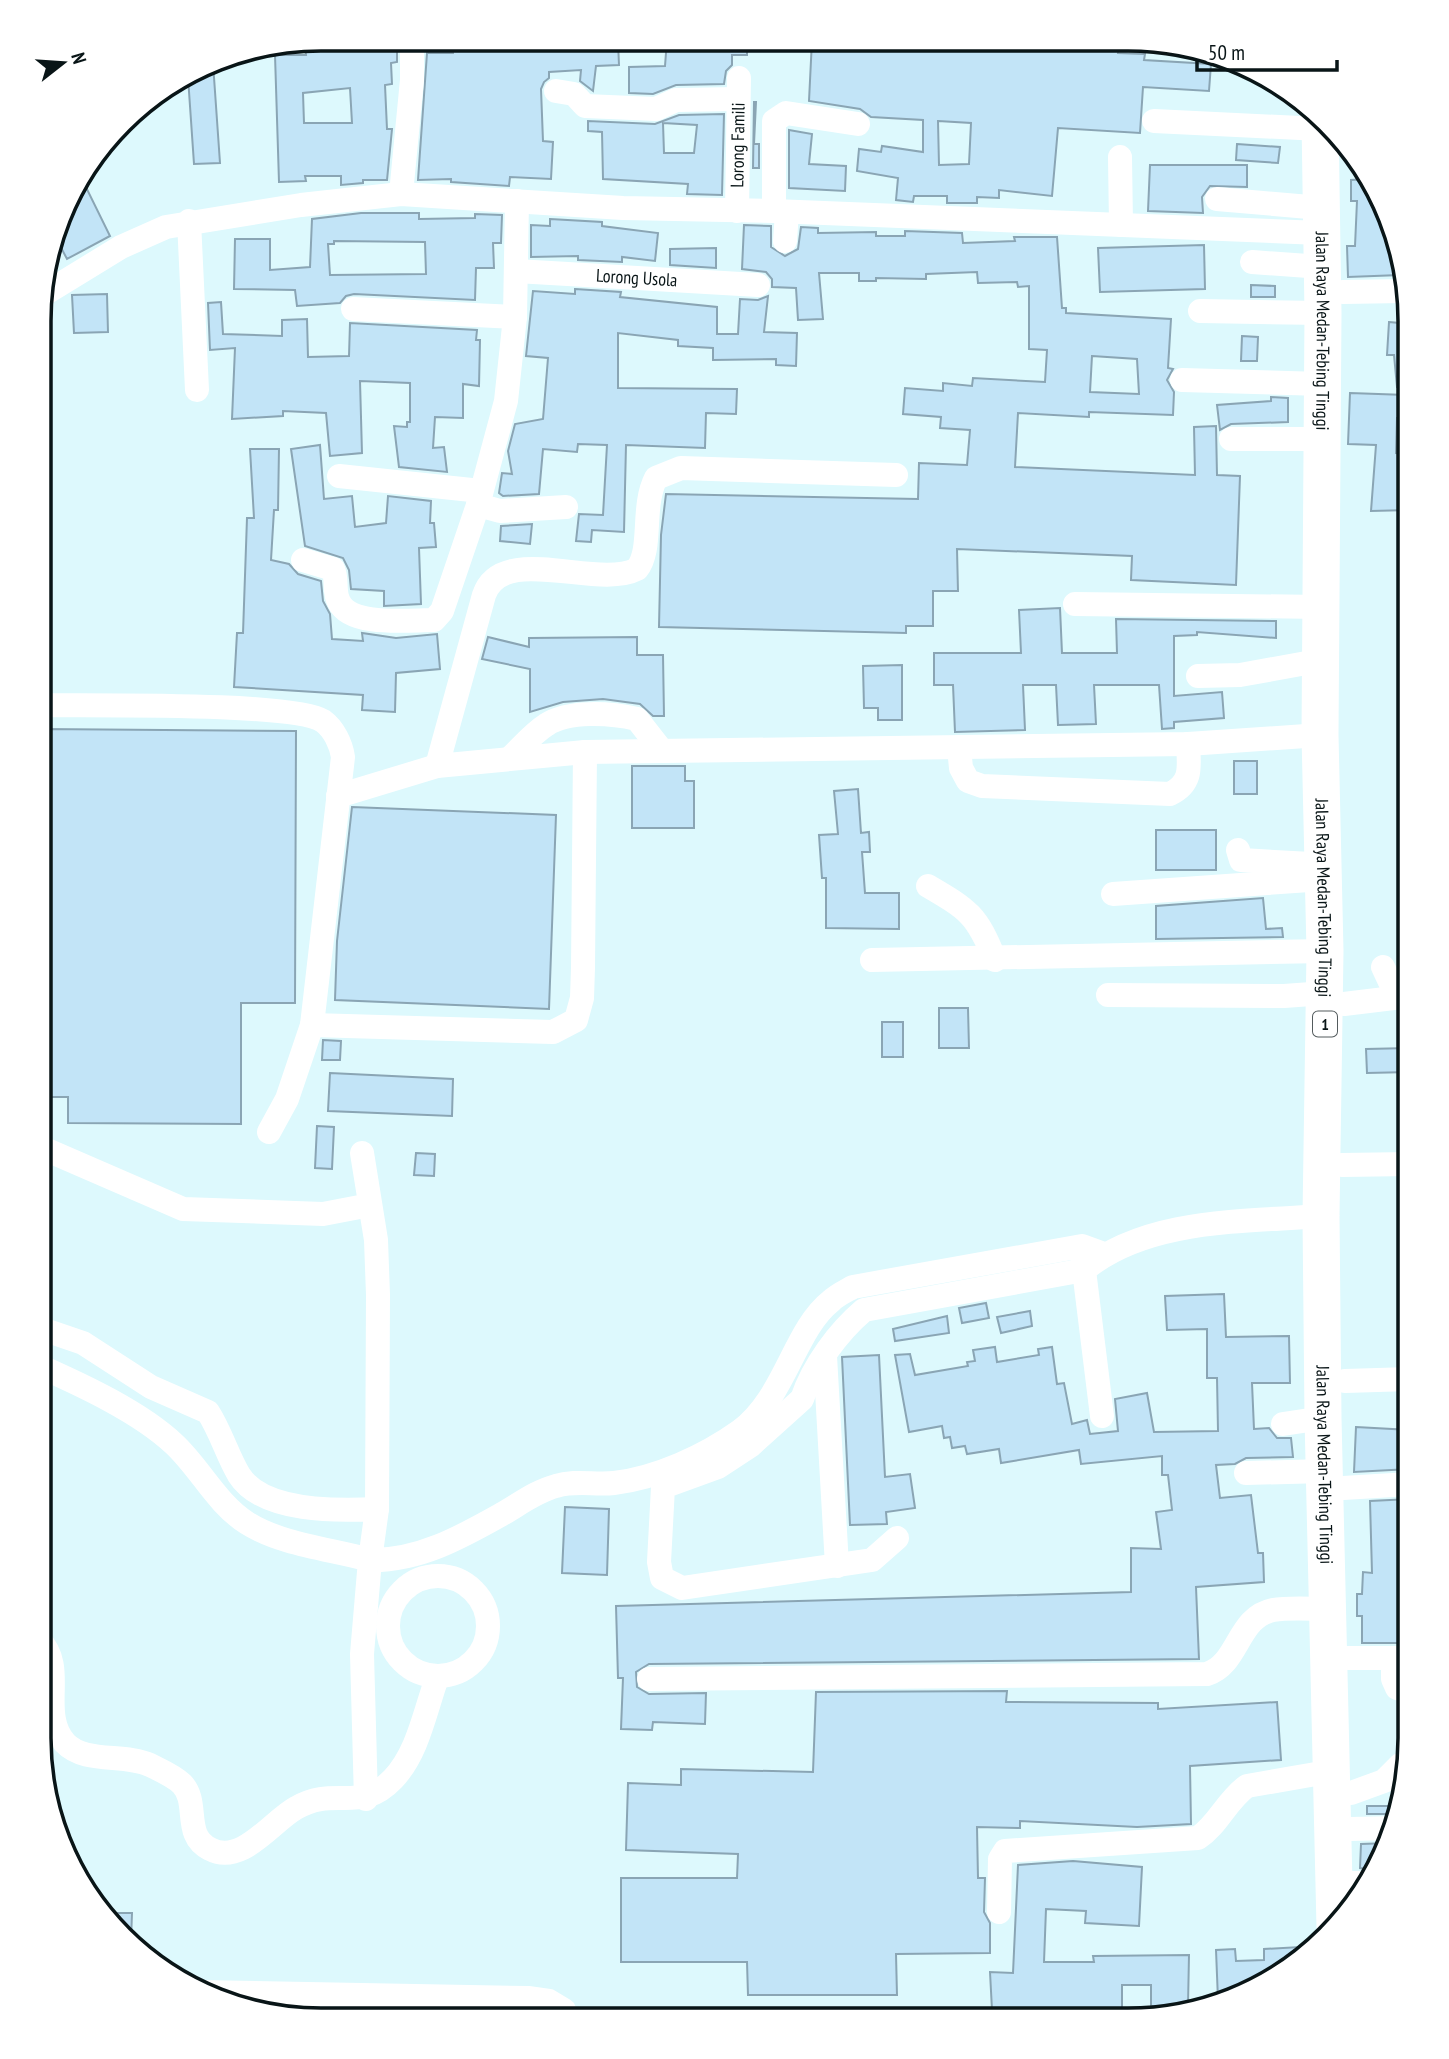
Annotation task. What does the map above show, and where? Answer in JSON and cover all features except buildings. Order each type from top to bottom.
[{"type":"highway","name":"Jalan Raya Medan-Tebing Tinggi","points":[[1327,139],[1334,998],[1342,1165],[1345,1381],[1334,1479],[1329,1609],[1352,1889]]},
{"type":"highway","name":"Jalan Raya Medan-Tebing Tinggi","points":[[1327,139],[1322,384],[1323,660],[1319,879],[1325,951],[1334,998],[1321,1216],[1323,1418],[1334,1479],[1348,1658],[1342,1782],[1350,1829],[1352,1889]]},
{"type":"street","points":[[401,194],[412,80],[412,51]]},
{"type":"street","name":"Lorong Famili","points":[[556,91],[574,94],[585,106],[656,109],[676,100],[738,88],[737,211]]},
{"type":"street","points":[[785,241],[774,121],[779,115],[786,113],[858,124]]},
{"type":"street","points":[[1154,121],[1320,132]]},
{"type":"street","points":[[1120,157],[1121,225]]},
{"type":"street","points":[[53,289],[144,235],[188,221],[401,194],[737,211],[1121,225],[1326,262]]},
{"type":"street","points":[[1217,199],[1326,262],[1396,288]]},
{"type":"street","points":[[303,560],[333,569],[336,578],[335,595],[345,612],[352,616],[434,620],[446,603],[480,498],[506,401],[515,317],[517,201]]},
{"type":"street","points":[[188,221],[197,390]]},
{"type":"street","points":[[1252,262],[1326,262]]},
{"type":"street","points":[[1200,311],[1326,262]]},
{"type":"street","name":"Lorong Usola","points":[[516,271],[758,285]]},
{"type":"street","points":[[353,309],[515,317]]},
{"type":"street","points":[[1182,380],[1322,384]]},
{"type":"street","points":[[1231,439],[1322,439]]},
{"type":"street","points":[[436,766],[484,595],[488,584],[497,575],[515,569],[618,575],[637,569],[645,556],[647,501],[651,487],[656,478],[673,470],[896,475]]},
{"type":"street","points":[[340,476],[480,498],[500,510],[566,507]]},
{"type":"street","points":[[1075,604],[1322,607]]},
{"type":"street","points":[[1198,676],[1240,675],[1323,660]]},
{"type":"street","points":[[51,705],[268,710],[304,715],[323,721],[341,746],[338,796],[312,1025],[291,1089],[269,1132]]},
{"type":"street","points":[[509,759],[545,726],[559,718],[576,716],[637,719],[662,751]]},
{"type":"street","points":[[338,796],[436,766],[585,752],[1188,744],[1320,735]]},
{"type":"street","points":[[959,747],[961,768],[968,781],[982,786],[1170,794],[1183,788],[1189,776],[1188,744]]},
{"type":"street","points":[[312,1025],[554,1032],[576,1020],[582,998],[585,752]]},
{"type":"street","points":[[1114,894],[1319,879],[1311,864],[1241,860],[1238,850]]},
{"type":"street","points":[[928,886],[965,907],[982,928],[995,960]]},
{"type":"street","points":[[872,960],[995,960],[1325,951]]},
{"type":"street","points":[[1383,967],[1398,988]]},
{"type":"street","points":[[1108,995],[1398,997]]},
{"type":"street","points":[[51,1152],[183,1209],[323,1214],[370,1205]]},
{"type":"street","points":[[362,1153],[376,1240],[378,1295],[377,1509],[362,1654],[366,1799]]},
{"type":"street","points":[[1342,1165],[1398,1164]]},
{"type":"street","points":[[897,1538],[872,1560],[682,1588],[662,1578],[659,1562],[663,1487],[718,1467],[750,1446],[802,1399],[840,1332],[864,1310],[1090,1257],[1188,1226],[1247,1219],[1321,1216]]},
{"type":"street","points":[[51,1372],[142,1421],[174,1444],[225,1506],[246,1522],[290,1541],[370,1559],[423,1552],[452,1542],[531,1496],[554,1486],[572,1482],[599,1484],[638,1479],[687,1462],[741,1430],[768,1402],[812,1324],[830,1301],[853,1287],[1090,1257]]},
{"type":"street","points":[[1090,1257],[1102,1416]]},
{"type":"street","points":[[853,1287],[864,1310]]},
{"type":"street","points":[[51,1332],[83,1343],[151,1387],[208,1412],[220,1430],[240,1476],[262,1494],[289,1504],[336,1511],[377,1509]]},
{"type":"street","points":[[825,1356],[837,1566]]},
{"type":"street","points":[[1345,1381],[1398,1379]]},
{"type":"street","points":[[1283,1424],[1323,1418]]},
{"type":"street","points":[[1246,1473],[1398,1483]]},
{"type":"street","points":[[439,1576],[457,1579],[472,1588],[483,1602],[488,1628],[482,1653],[470,1667],[455,1675],[437,1678],[420,1674],[405,1665],[394,1651],[388,1625],[395,1600],[407,1587],[422,1578],[439,1576]]},
{"type":"street","points":[[649,1679],[1207,1674],[1224,1665],[1245,1628],[1271,1610],[1329,1609]]},
{"type":"street","points":[[51,1656],[51,1703],[55,1725],[63,1740],[82,1754],[118,1756],[148,1764],[182,1784],[189,1799],[195,1834],[206,1848],[216,1852],[242,1848],[296,1808],[313,1800],[346,1797],[366,1799],[381,1790],[403,1768],[437,1678]]},
{"type":"street","points":[[1348,1658],[1398,1658]]},
{"type":"street","points":[[1398,1666],[1393,1679],[1398,1688]]},
{"type":"street","points":[[999,1912],[1000,1859],[1004,1851],[1198,1838],[1206,1833],[1236,1794],[1247,1786],[1384,1781],[1397,1768]]},
{"type":"street","points":[[1350,1829],[1383,1828]]},
{"type":"street","points":[[230,1992],[528,1997],[549,2001],[561,2008]]}]
